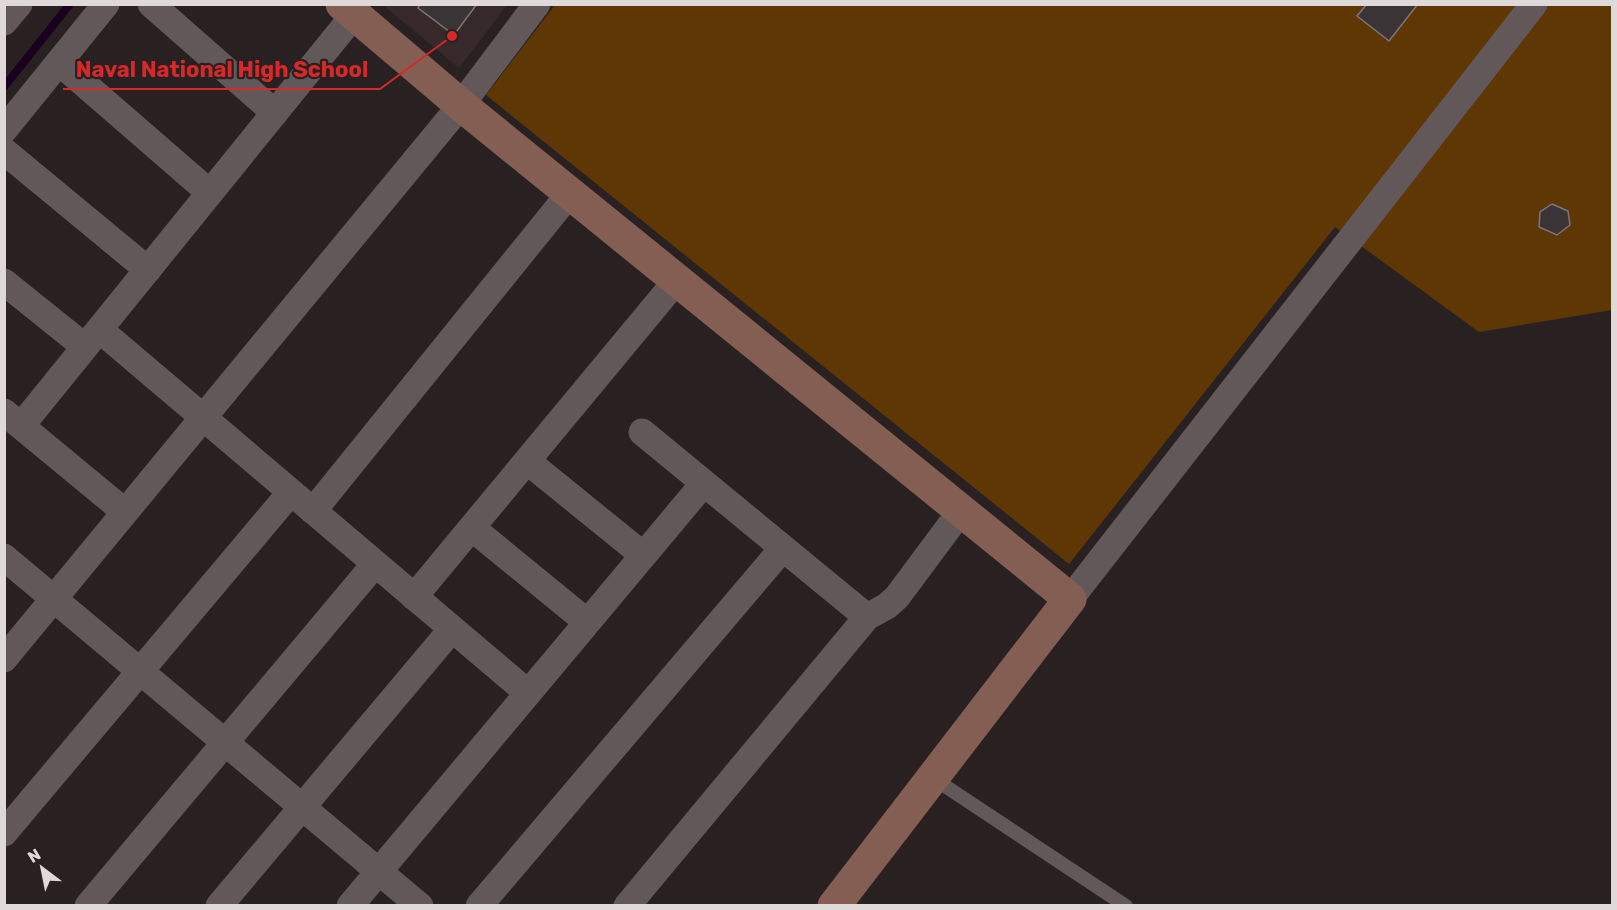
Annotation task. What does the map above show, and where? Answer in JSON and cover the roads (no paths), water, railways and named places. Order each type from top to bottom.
[{"type":"street","points":[[4,22],[19,4]]},
{"type":"street","points":[[4,130],[106,4]]},
{"type":"street","points":[[152,4],[275,113]]},
{"type":"street","points":[[4,659],[461,105],[537,4]]},
{"type":"street","points":[[834,906],[1534,4]]},
{"type":"street","points":[[126,512],[13,419],[93,338],[275,113],[348,10],[461,105],[1070,599]]},
{"type":"street","points":[[59,62],[210,193]]},
{"type":"street","points":[[4,152],[148,270]]},
{"type":"street","points":[[313,511],[570,193]]},
{"type":"street","points":[[414,597],[677,280]]},
{"type":"street","points":[[4,282],[93,338],[203,418],[528,693]]},
{"type":"street","points":[[642,432],[867,617]]},
{"type":"street","points":[[527,461],[644,555]]},
{"type":"street","points":[[350,906],[704,483]]},
{"type":"street","points":[[4,832],[291,492]]},
{"type":"street","points":[[627,906],[867,617],[887,606],[897,597],[961,511]]},
{"type":"street","points":[[472,528],[587,622]]},
{"type":"street","points":[[479,906],[783,548]]},
{"type":"street","points":[[4,557],[420,906]]},
{"type":"street","points":[[88,906],[375,564]]},
{"type":"street","points":[[219,906],[452,629]]},
{"type":"lane","points":[[933,778],[1126,906]]},
{"type":"waterway","points":[[4,87],[70,4]]},
{"type":"place","name":"Naval National High School","points":[[452,36]]}]
